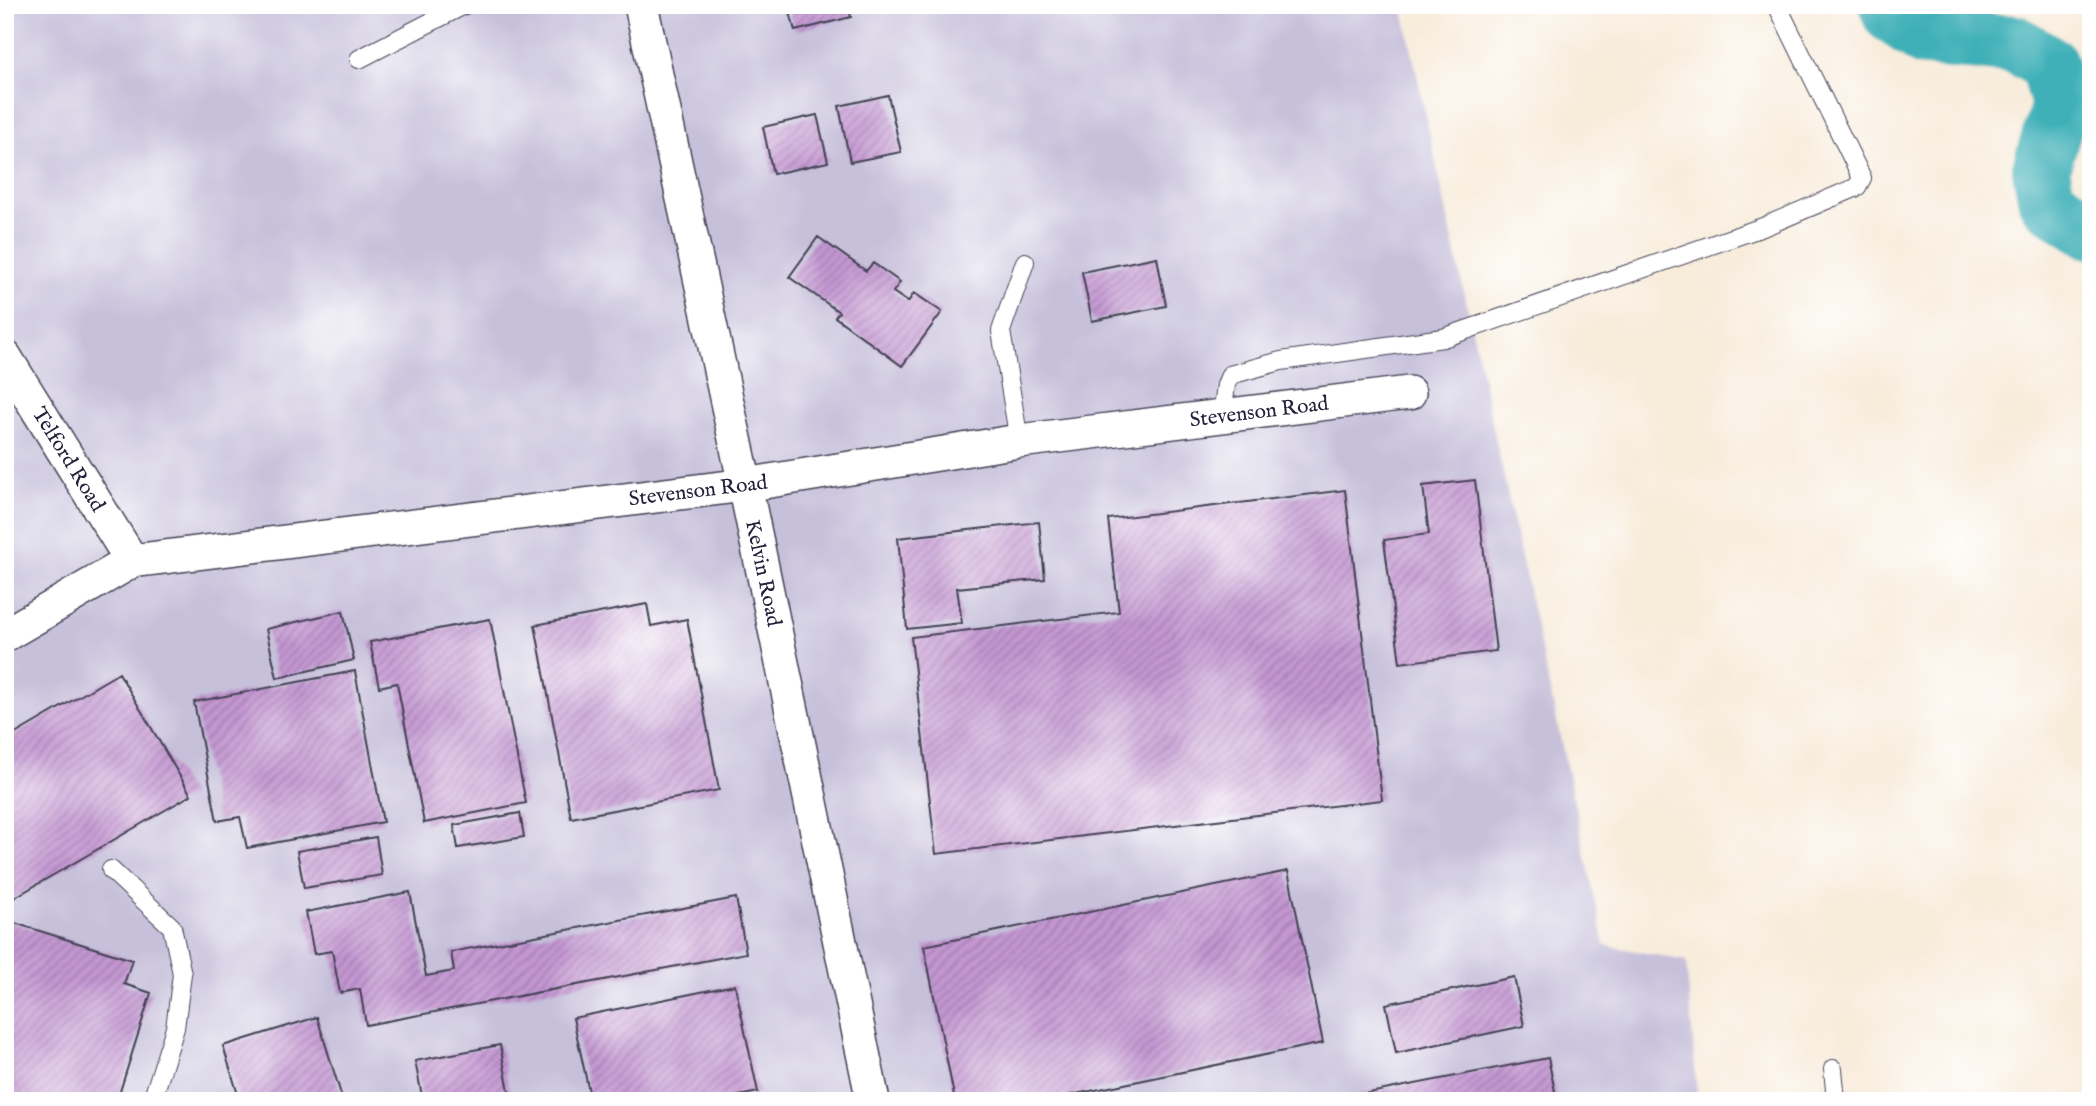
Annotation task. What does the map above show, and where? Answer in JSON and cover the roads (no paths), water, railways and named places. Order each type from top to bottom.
[{"type":"street","name":"Kelvin Road","points":[[641,5],[745,485],[873,1101]]},
{"type":"street","name":"Telford Road","points":[[5,357],[132,561]]},
{"type":"street","name":"Stevenson Road","points":[[5,635],[132,561],[745,485],[1019,440],[1409,393]]},
{"type":"lane","points":[[359,59],[464,5]]},
{"type":"lane","points":[[1222,416],[1226,384],[1230,375],[1281,360],[1443,338],[1763,227],[1857,187],[1863,178],[1777,5]]},
{"type":"lane","points":[[1019,440],[1001,331],[1026,262]]},
{"type":"lane","points":[[111,870],[172,927],[182,974],[175,1028],[152,1101]]},
{"type":"lane","points":[[1833,1069],[1836,1101]]},
{"type":"waterway","points":[[1888,5],[1891,14],[1925,38],[2015,44],[2049,64],[2060,105],[2041,169],[2047,201],[2091,230]]}]
